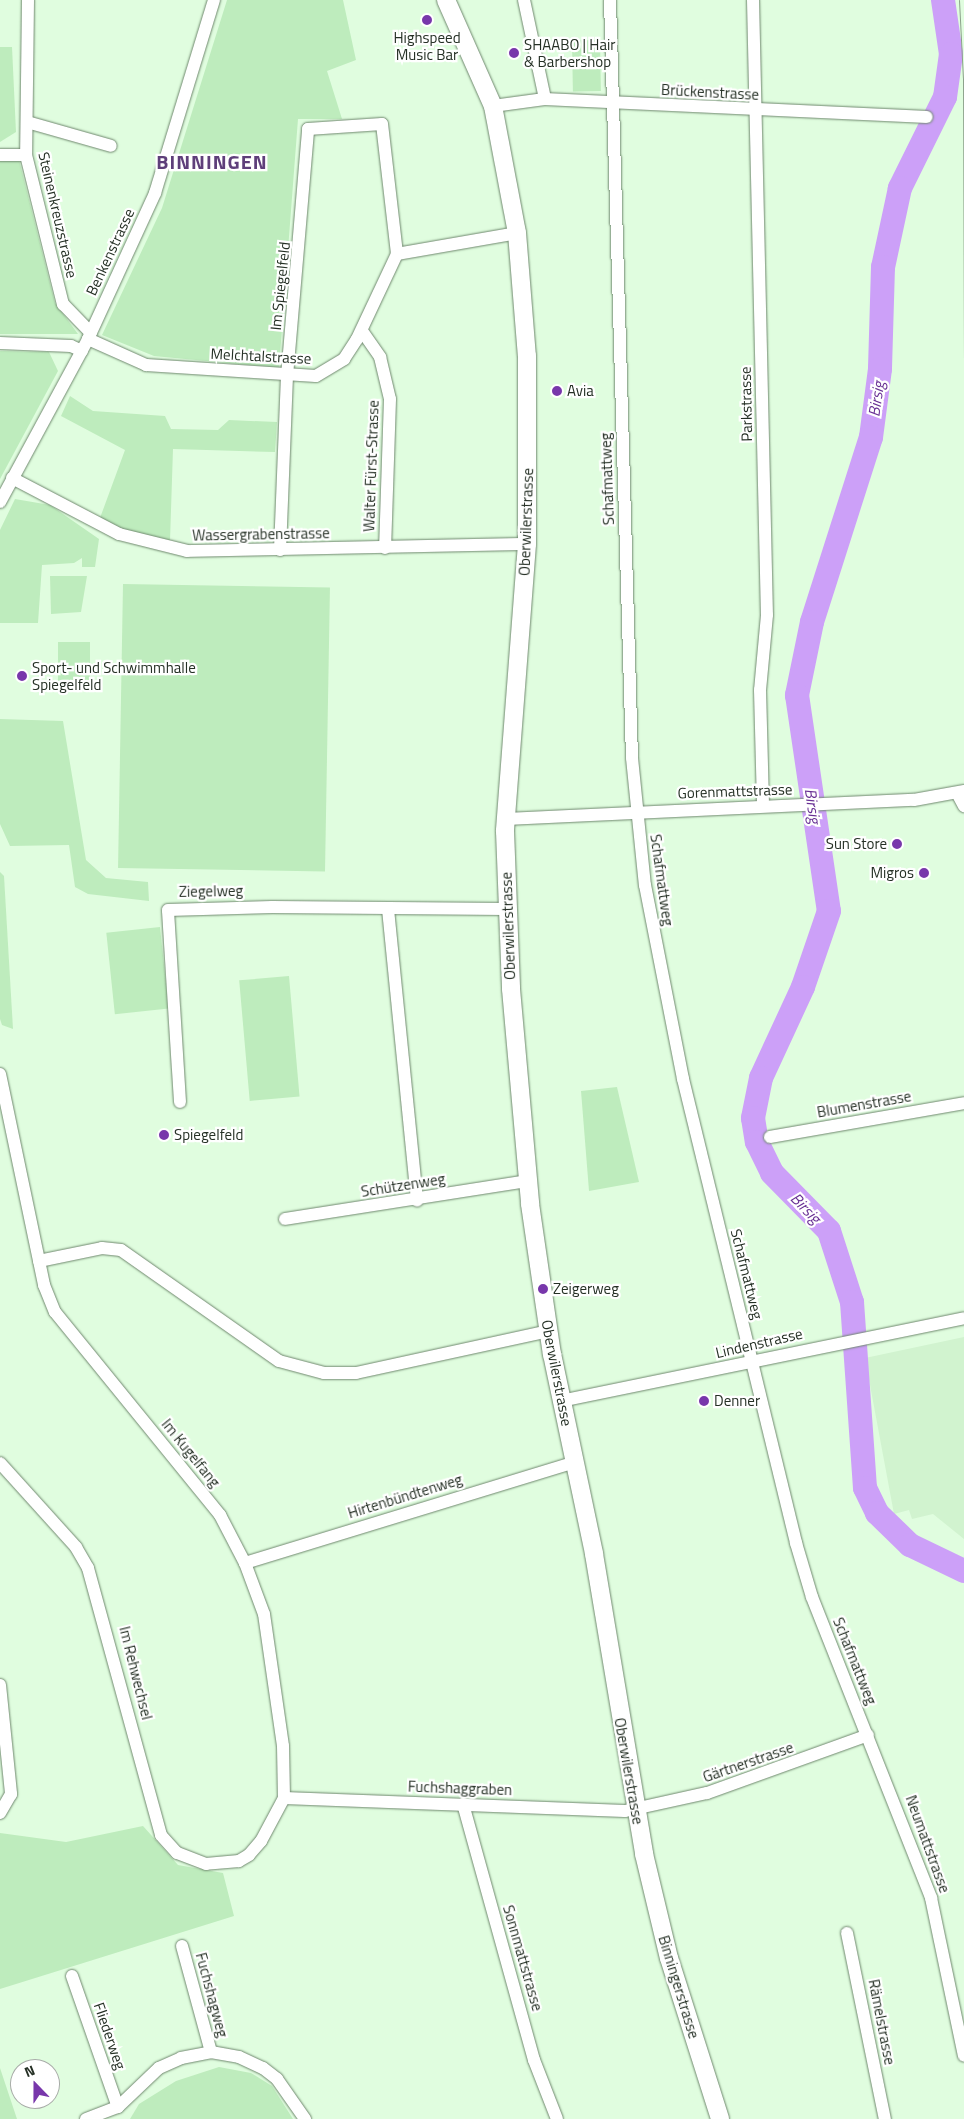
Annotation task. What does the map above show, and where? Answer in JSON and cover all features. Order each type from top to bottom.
[{"type":"main road","name":"Oberwilerstrasse","points":[[446,0],[493,106],[517,233],[528,374],[527,544],[506,819],[506,909],[527,1181],[561,1402],[575,1462],[644,1854]]},
{"type":"main road","name":"Binningerstrasse","points":[[644,1854],[669,1958],[720,2119]]},
{"type":"street","name":"Steinenkreuzstrasse","points":[[28,0],[26,154],[63,304],[87,341]]},
{"type":"street","name":"Benkenstrasse","points":[[0,502],[87,341],[155,193],[214,0]]},
{"type":"street","points":[[524,0],[545,99]]},
{"type":"street","name":"Schafmattweg","points":[[610,0],[611,103],[632,758],[637,811],[666,1002],[751,1361],[809,1589],[868,1735]]},
{"type":"street","name":"Parkstrasse","points":[[753,0],[767,615],[760,690],[764,806]]},
{"type":"street","name":"Brückenstrasse","points":[[493,106],[545,99],[927,117]]},
{"type":"street","name":"Steinenkreuzstrasse","points":[[27,122],[111,146]]},
{"type":"street","name":"Im Spiegelfeld","points":[[278,551],[287,376],[308,129],[382,124],[397,254]]},
{"type":"street","points":[[0,155],[26,154]]},
{"type":"street","points":[[397,254],[517,233]]},
{"type":"street","name":"Melchtalstrasse","points":[[87,341],[146,365],[287,376],[316,376],[330,371],[362,331],[397,254]]},
{"type":"street","name":"Walter Fürst-Strasse","points":[[362,331],[380,357],[390,398],[385,548]]},
{"type":"street","points":[[0,343],[71,346],[87,341]]},
{"type":"street","name":"Wassergrabenstrasse","points":[[12,478],[119,534],[187,551],[278,551],[527,544]]},
{"type":"street","points":[[961,792],[964,806]]},
{"type":"street","name":"Gorenmattstrasse","points":[[506,819],[637,811],[834,804],[961,792]]},
{"type":"street","points":[[388,909],[417,1201]]},
{"type":"street","name":"Ziegelweg","points":[[180,1102],[168,910],[506,909]]},
{"type":"street","name":"Im Kugelfang","points":[[0,1074],[39,1261],[55,1312],[69,1334],[220,1515],[245,1563],[271,1641],[283,1746],[284,1798],[261,1841],[239,1861]]},
{"type":"street","name":"Blumenstrasse","points":[[770,1137],[964,1103]]},
{"type":"street","name":"Schützenweg","points":[[284,1219],[417,1201],[527,1181]]},
{"type":"street","points":[[39,1261],[102,1248],[121,1250],[279,1361],[324,1373],[356,1373],[549,1331]]},
{"type":"street","name":"Lindenstrasse","points":[[561,1402],[847,1340],[964,1318]]},
{"type":"street","name":"Im Rehwechsel","points":[[0,1462],[76,1547],[88,1568],[161,1835],[186,1858],[206,1864],[239,1861]]},
{"type":"street","name":"Hirtenbündtenweg","points":[[245,1563],[575,1462]]},
{"type":"street","points":[[0,1685],[11,1794],[0,1813]]},
{"type":"street","name":"Gärtnerstrasse","points":[[635,1810],[707,1793],[868,1735]]},
{"type":"street","name":"Neumattstrasse","points":[[868,1735],[931,1898],[964,2056]]},
{"type":"street","name":"Fuchshaggraben","points":[[284,1798],[463,1804],[605,1813],[635,1810]]},
{"type":"street","name":"Sonnmattstrasse","points":[[463,1804],[534,2060],[557,2119]]},
{"type":"street","name":"Rämelstrasse","points":[[847,1933],[885,2119]]},
{"type":"street","name":"Fuchshagweg","points":[[182,1946],[211,2052]]},
{"type":"street","name":"Fliederweg","points":[[72,1976],[118,2107]]},
{"type":"street","name":"Fuchshagweg","points":[[86,2119],[118,2107],[159,2068],[181,2058],[211,2052],[239,2057],[263,2068],[277,2079],[305,2119]]},
{"type":"shaded area","points":[[227,0],[343,0],[356,60],[327,71],[342,119],[298,119],[279,368],[154,356],[102,335],[162,208]]},
{"type":"shaded area","points":[[572,40],[600,40],[601,91],[573,91]]},
{"type":"shaded area","points":[[0,47],[12,47],[16,132],[0,142]]},
{"type":"shaded area","points":[[19,160],[55,303],[78,334],[0,334],[0,161]]},
{"type":"shaded area","points":[[0,351],[49,352],[58,371],[0,479]]},
{"type":"shaded area","points":[[70,396],[93,411],[165,416],[171,429],[218,430],[229,420],[277,422],[275,452],[173,449],[170,541],[123,530],[100,518],[125,450],[61,416]]},
{"type":"shaded area","points":[[15,499],[50,505],[99,539],[95,567],[82,567],[82,558],[74,563],[42,565],[38,623],[0,623],[0,530]]},
{"type":"shaded area","points":[[50,576],[87,576],[81,612],[51,614]]},
{"type":"shaded area","points":[[123,584],[330,588],[325,872],[118,868]]},
{"type":"shaded area","points":[[58,642],[90,642],[90,689],[58,689]]},
{"type":"shaded area","points":[[0,719],[63,721],[86,860],[106,878],[148,882],[149,901],[88,894],[75,887],[69,845],[10,846],[0,824]]},
{"type":"shaded area","points":[[0,872],[4,876],[13,1029],[2,1025],[0,1019]]},
{"type":"shaded area","points":[[160,927],[169,1009],[115,1014],[106,933]]},
{"type":"shaded area","points":[[289,976],[300,1097],[250,1101],[239,980]]},
{"type":"shaded area","points":[[617,1087],[639,1182],[589,1191],[581,1091]]},
{"type":"shaded area","points":[[964,1337],[964,1539],[933,1514],[912,1519],[909,1510],[894,1514],[865,1358]]},
{"type":"shaded area","points":[[143,1826],[178,1865],[223,1873],[234,1916],[0,1989],[0,1833],[66,1842]]},
{"type":"shaded area","points":[[219,2067],[251,2073],[272,2086],[293,2119],[130,2119],[139,2104],[176,2081]]},
{"type":"shaded area","points":[[0,2068],[10,2098],[10,2109],[14,2109],[17,2119],[0,2119]]},
{"type":"waterway","name":"Birsig","points":[[943,0],[951,54],[945,97],[900,188],[883,267],[880,369],[871,437],[812,622],[797,695],[829,911],[803,987],[761,1078],[753,1118],[757,1142],[772,1173],[829,1231],[852,1302],[865,1488],[877,1513],[910,1545],[964,1571]]},
{"type":"tram line","points":[[959,0],[963,78],[964,358]]},
{"type":"place","name":"Highspeed Music Bar","points":[[427,20]]},
{"type":"place","name":"SHAABO | Hair & Barbershop","points":[[514,53]]},
{"type":"place","name":"Avia","points":[[557,391]]},
{"type":"place","name":"Sport- und Schwimmhalle Spiegelfeld","points":[[22,676]]},
{"type":"place","name":"Sun Store","points":[[897,844]]},
{"type":"place","name":"Migros","points":[[924,873]]},
{"type":"place","name":"Spiegelfeld","points":[[164,1135]]},
{"type":"place","name":"Zeigerweg","points":[[543,1289]]},
{"type":"place","name":"Denner","points":[[704,1401]]},
{"type":"district","name":"BINNINGEN","points":[[212,161]]}]
